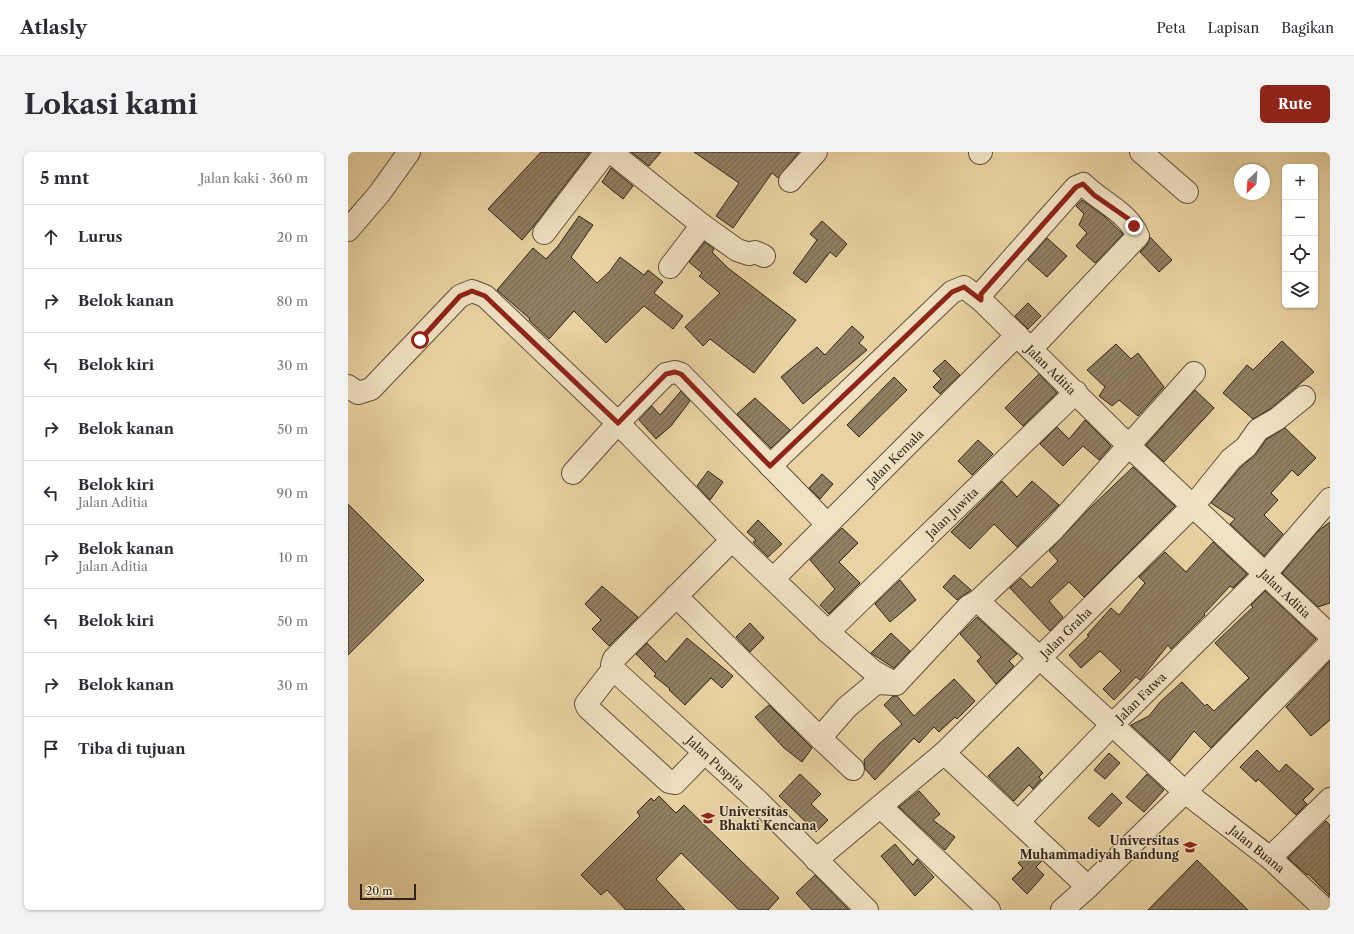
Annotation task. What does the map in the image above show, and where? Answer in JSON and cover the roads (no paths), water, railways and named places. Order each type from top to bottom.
[{"type":"street","points":[[348,230],[379,194],[410,152]]},
{"type":"street","points":[[544,233],[606,152]]},
{"type":"street","points":[[611,152],[702,225],[737,250],[749,254],[755,252],[764,256]]},
{"type":"street","points":[[790,181],[816,152]]},
{"type":"street","points":[[1141,152],[1187,192]]},
{"type":"street","name":"Jalan Kemala","points":[[773,579],[827,524],[1138,236],[1130,220],[1094,195],[1083,184],[1076,187],[981,294],[981,300]]},
{"type":"street","points":[[670,267],[702,225]]},
{"type":"street","name":"Jalan Aditia","points":[[770,466],[952,292],[964,287],[981,300],[1076,392],[1129,446],[1330,635]]},
{"type":"street","points":[[348,386],[358,393],[371,389],[460,296],[472,291],[485,296],[618,423],[732,540],[828,632],[873,671],[896,684]]},
{"type":"street","points":[[573,473],[618,423],[666,374],[675,372],[681,374],[827,524]]},
{"type":"street","points":[[820,738],[847,707],[876,683],[896,684],[969,606],[978,601],[1053,530],[1194,373]]},
{"type":"street","name":"Jalan Juwita","points":[[828,632],[1076,392]]},
{"type":"street","name":"Jalan Graha","points":[[816,860],[944,753],[1193,506],[1231,459],[1246,447],[1258,430],[1277,419],[1304,397]]},
{"type":"street","name":"Jalan Fatwa","points":[[1018,822],[1112,725],[1265,574],[1330,499]]},
{"type":"street","points":[[704,753],[675,782],[669,782],[588,708],[588,700],[613,668],[614,658],[732,540]]},
{"type":"street","points":[[676,596],[853,769]]},
{"type":"street","name":"Jalan Buana","points":[[978,601],[1184,792],[1270,858],[1326,910]]},
{"type":"street","points":[[1062,910],[1088,887],[1184,792],[1330,643]]},
{"type":"street","name":"Jalan Puspita","points":[[613,668],[758,801],[867,910]]},
{"type":"street","points":[[944,753],[1088,887]]},
{"type":"street","points":[[1270,858],[1330,798]]},
{"type":"street","points":[[881,807],[989,910]]},
{"type":"place","name":"Universitas Bhakti Kencana","points":[[708,818]]},
{"type":"place","name":"Universitas Muhammadiyah Bandung","points":[[1190,847]]}]
